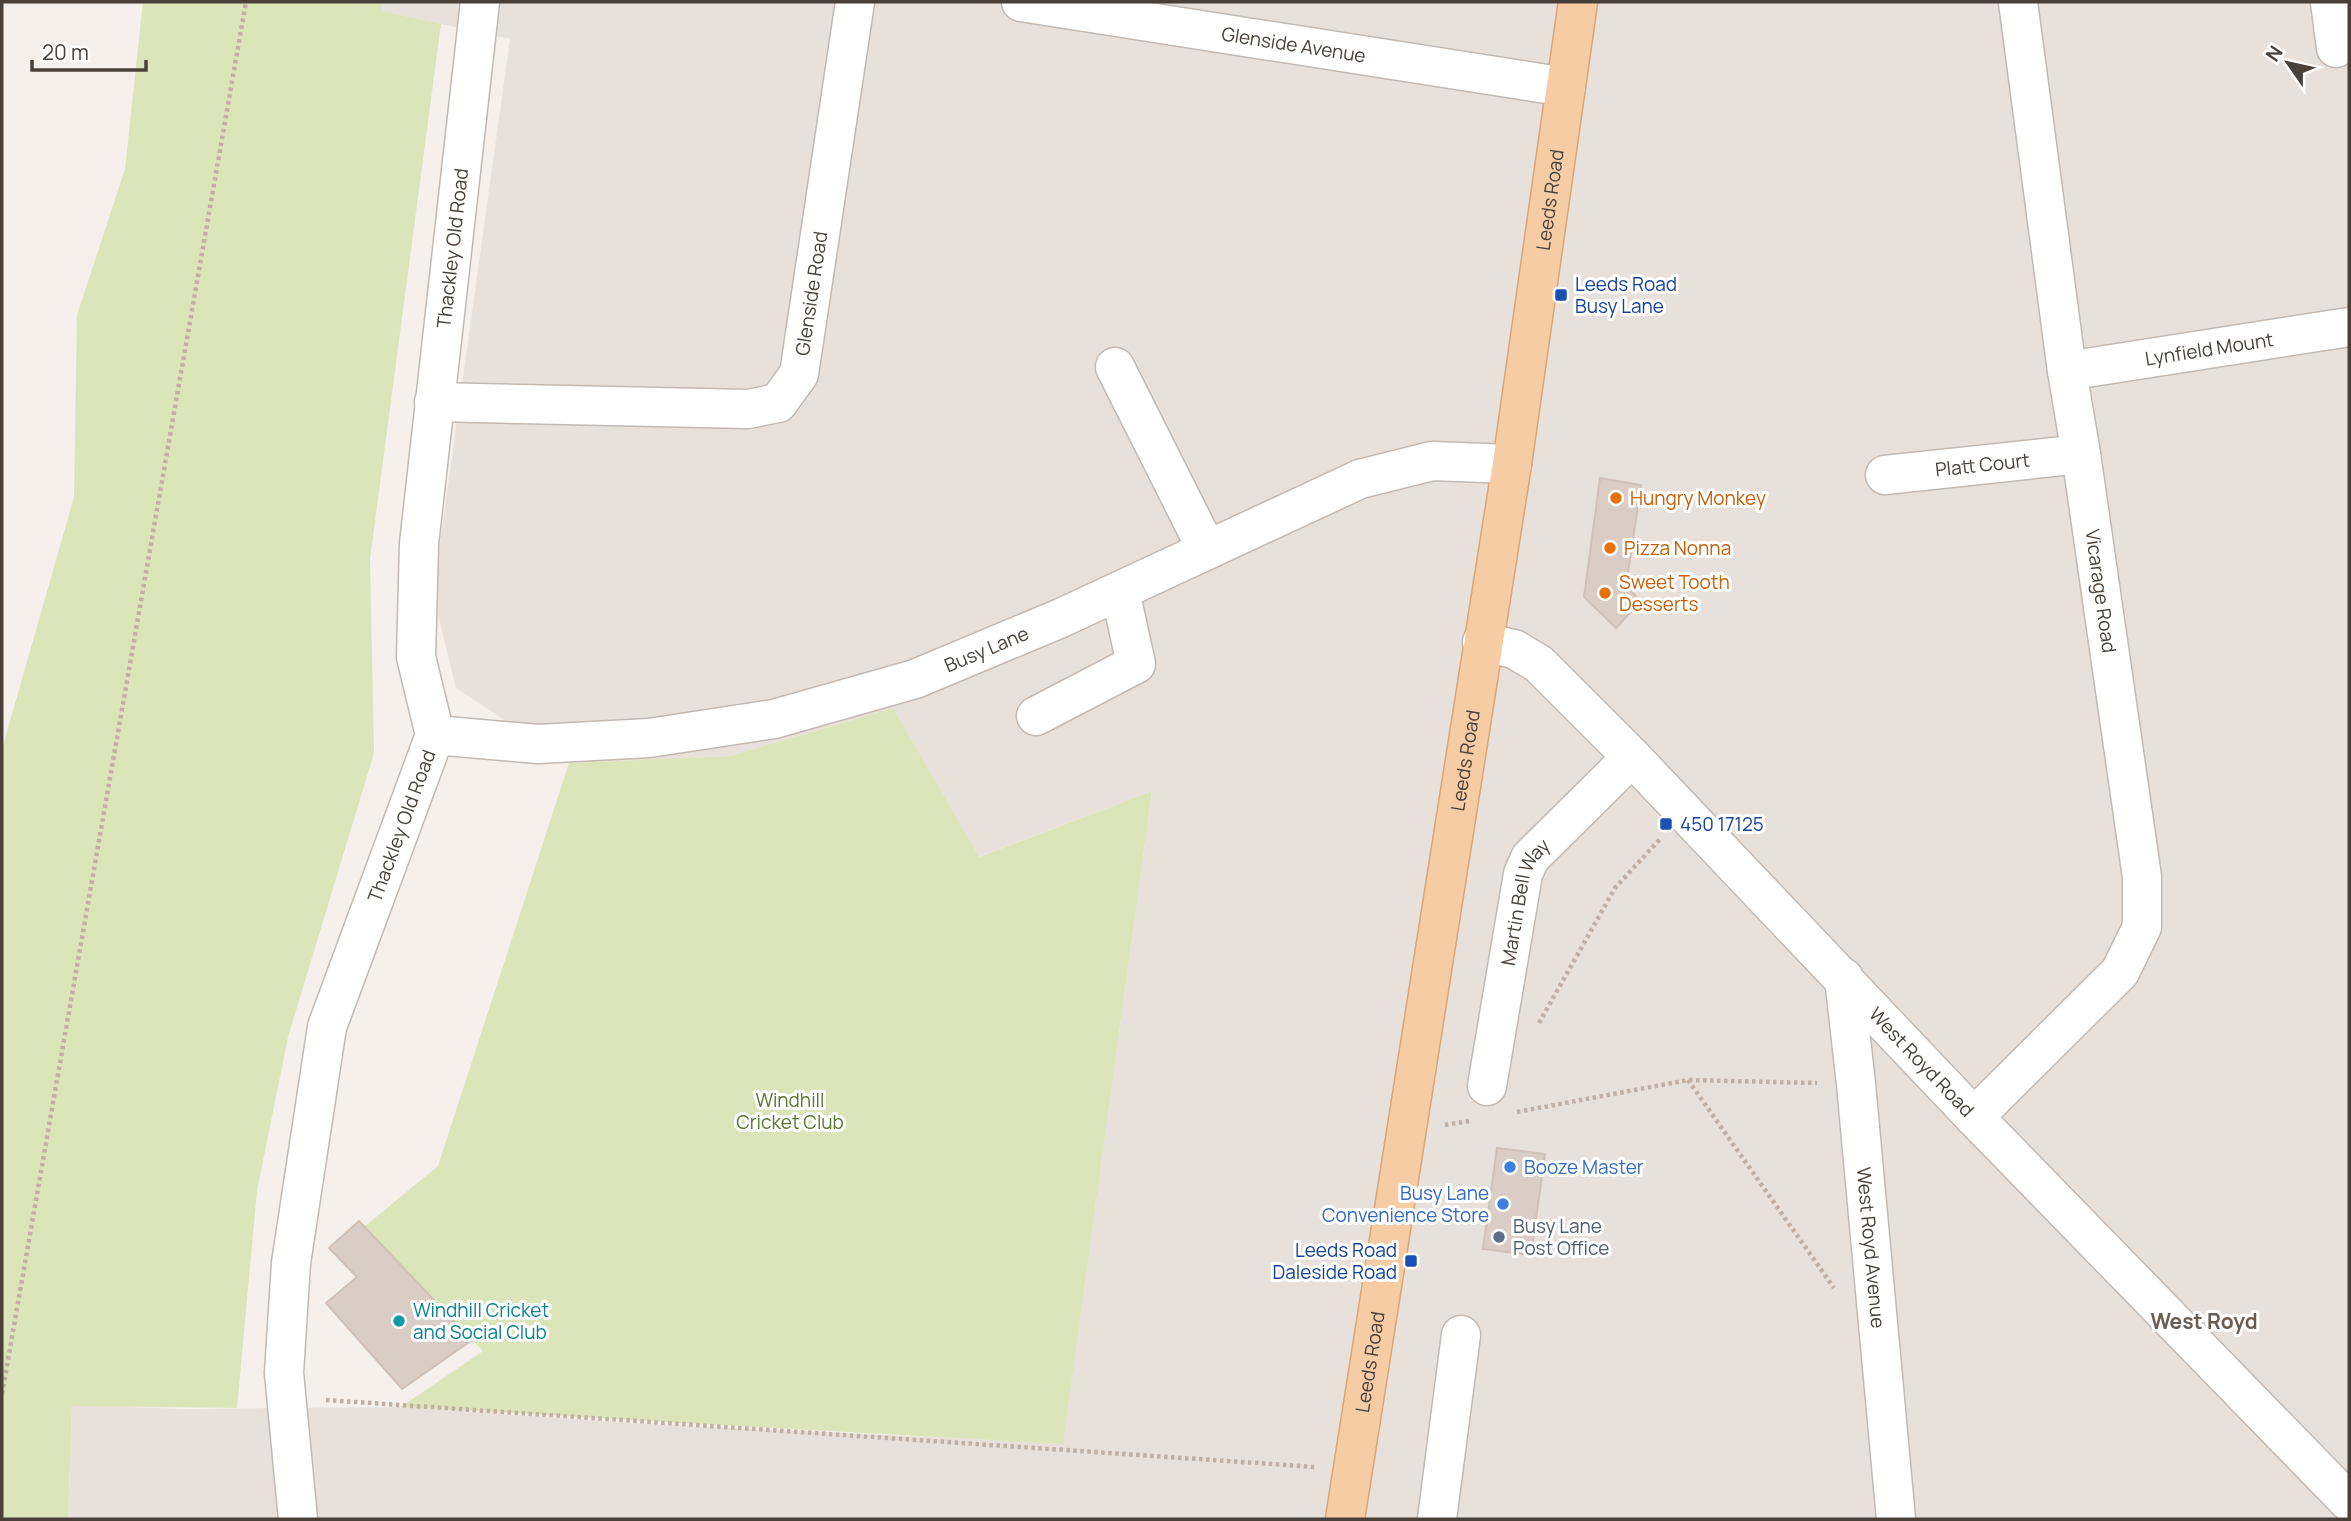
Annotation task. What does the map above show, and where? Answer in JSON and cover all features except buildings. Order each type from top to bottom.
[{"type":"main road","name":"Leeds Road","points":[[1346,1519],[1512,464],[1577,2]]},
{"type":"street","name":"Thackley Old Road","points":[[298,1519],[284,1373],[291,1263],[327,1027],[435,735],[416,657],[419,544],[480,2]]},
{"type":"street","name":"Glenside Road","points":[[434,402],[748,409],[778,403],[799,374],[855,2]]},
{"type":"street","name":"Glenside Avenue","points":[[1021,2],[1566,87]]},
{"type":"street","name":"Vicarage Road","points":[[1974,1117],[2120,972],[2143,927],[2142,877],[2067,371],[2018,2]]},
{"type":"street","points":[[2330,2],[2336,48]]},
{"type":"street","name":"Lynfield Mount","points":[[2067,371],[2349,327]]},
{"type":"street","points":[[1115,367],[1207,550]]},
{"type":"street","name":"Platt Court","points":[[1885,475],[2081,454]]},
{"type":"street","name":"Busy Lane","points":[[435,735],[538,744],[649,738],[774,719],[915,679],[1061,618],[1360,479],[1432,461],[1512,464]]},
{"type":"street","points":[[1036,716],[1136,664],[1120,591]]},
{"type":"street","name":"West Royd Road","points":[[1482,642],[1514,649],[1539,664],[1632,757],[1974,1117],[2349,1502]]},
{"type":"street","name":"Martin Bell Way","points":[[1481,1103],[1523,874],[1530,858],[1632,757]]},
{"type":"street","name":"West Royd Avenue","points":[[1844,978],[1896,1519]]},
{"type":"street","points":[[1437,1519],[1461,1335]]},
{"type":"path","points":[[2,1394],[246,2]]},
{"type":"path","points":[[1532,1035],[1615,888],[1684,812]]},
{"type":"path","points":[[1688,1080],[1835,1289]]},
{"type":"path","points":[[1514,1112],[1688,1080],[1856,1084]]},
{"type":"path","points":[[1407,1132],[1481,1103]]},
{"type":"path","points":[[286,1397],[1353,1470]]},
{"type":"shaded area","points":[[382,2],[2349,2],[2349,1519],[68,1519],[72,1405],[186,1409],[401,1407],[659,1425],[1063,1443],[1152,791],[978,857],[893,708],[730,756],[569,763],[456,688],[433,593],[510,39],[382,11]]},
{"type":"green space","points":[[143,2],[382,2],[382,11],[441,24],[370,559],[374,753],[288,1037],[257,1191],[237,1408],[72,1406],[68,1519],[2,1519],[2,749],[74,497],[77,315],[125,169]]},
{"type":"green space","name":"Windhill Cricket Club","points":[[893,708],[979,857],[1152,791],[1063,1444],[401,1407],[483,1351],[364,1227],[438,1166],[569,763],[730,756]]},
{"type":"place","name":"Leeds Road Busy Lane","points":[[1561,295]]},
{"type":"place","name":"Hungry Monkey","points":[[1616,498]]},
{"type":"place","name":"Pizza Nonna","points":[[1610,548]]},
{"type":"place","name":"Sweet Tooth Desserts","points":[[1605,593]]},
{"type":"place","name":"450 17125","points":[[1666,824]]},
{"type":"place","name":"Booze Master","points":[[1510,1167]]},
{"type":"place","name":"Busy Lane Convenience Store","points":[[1503,1204]]},
{"type":"place","name":"Busy Lane Post Office","points":[[1499,1237]]},
{"type":"place","name":"Leeds Road Daleside Road","points":[[1411,1261]]},
{"type":"place","name":"Windhill Cricket and Social Club","points":[[399,1321]]},
{"type":"district","name":"West Royd","points":[[2204,1322]]}]
